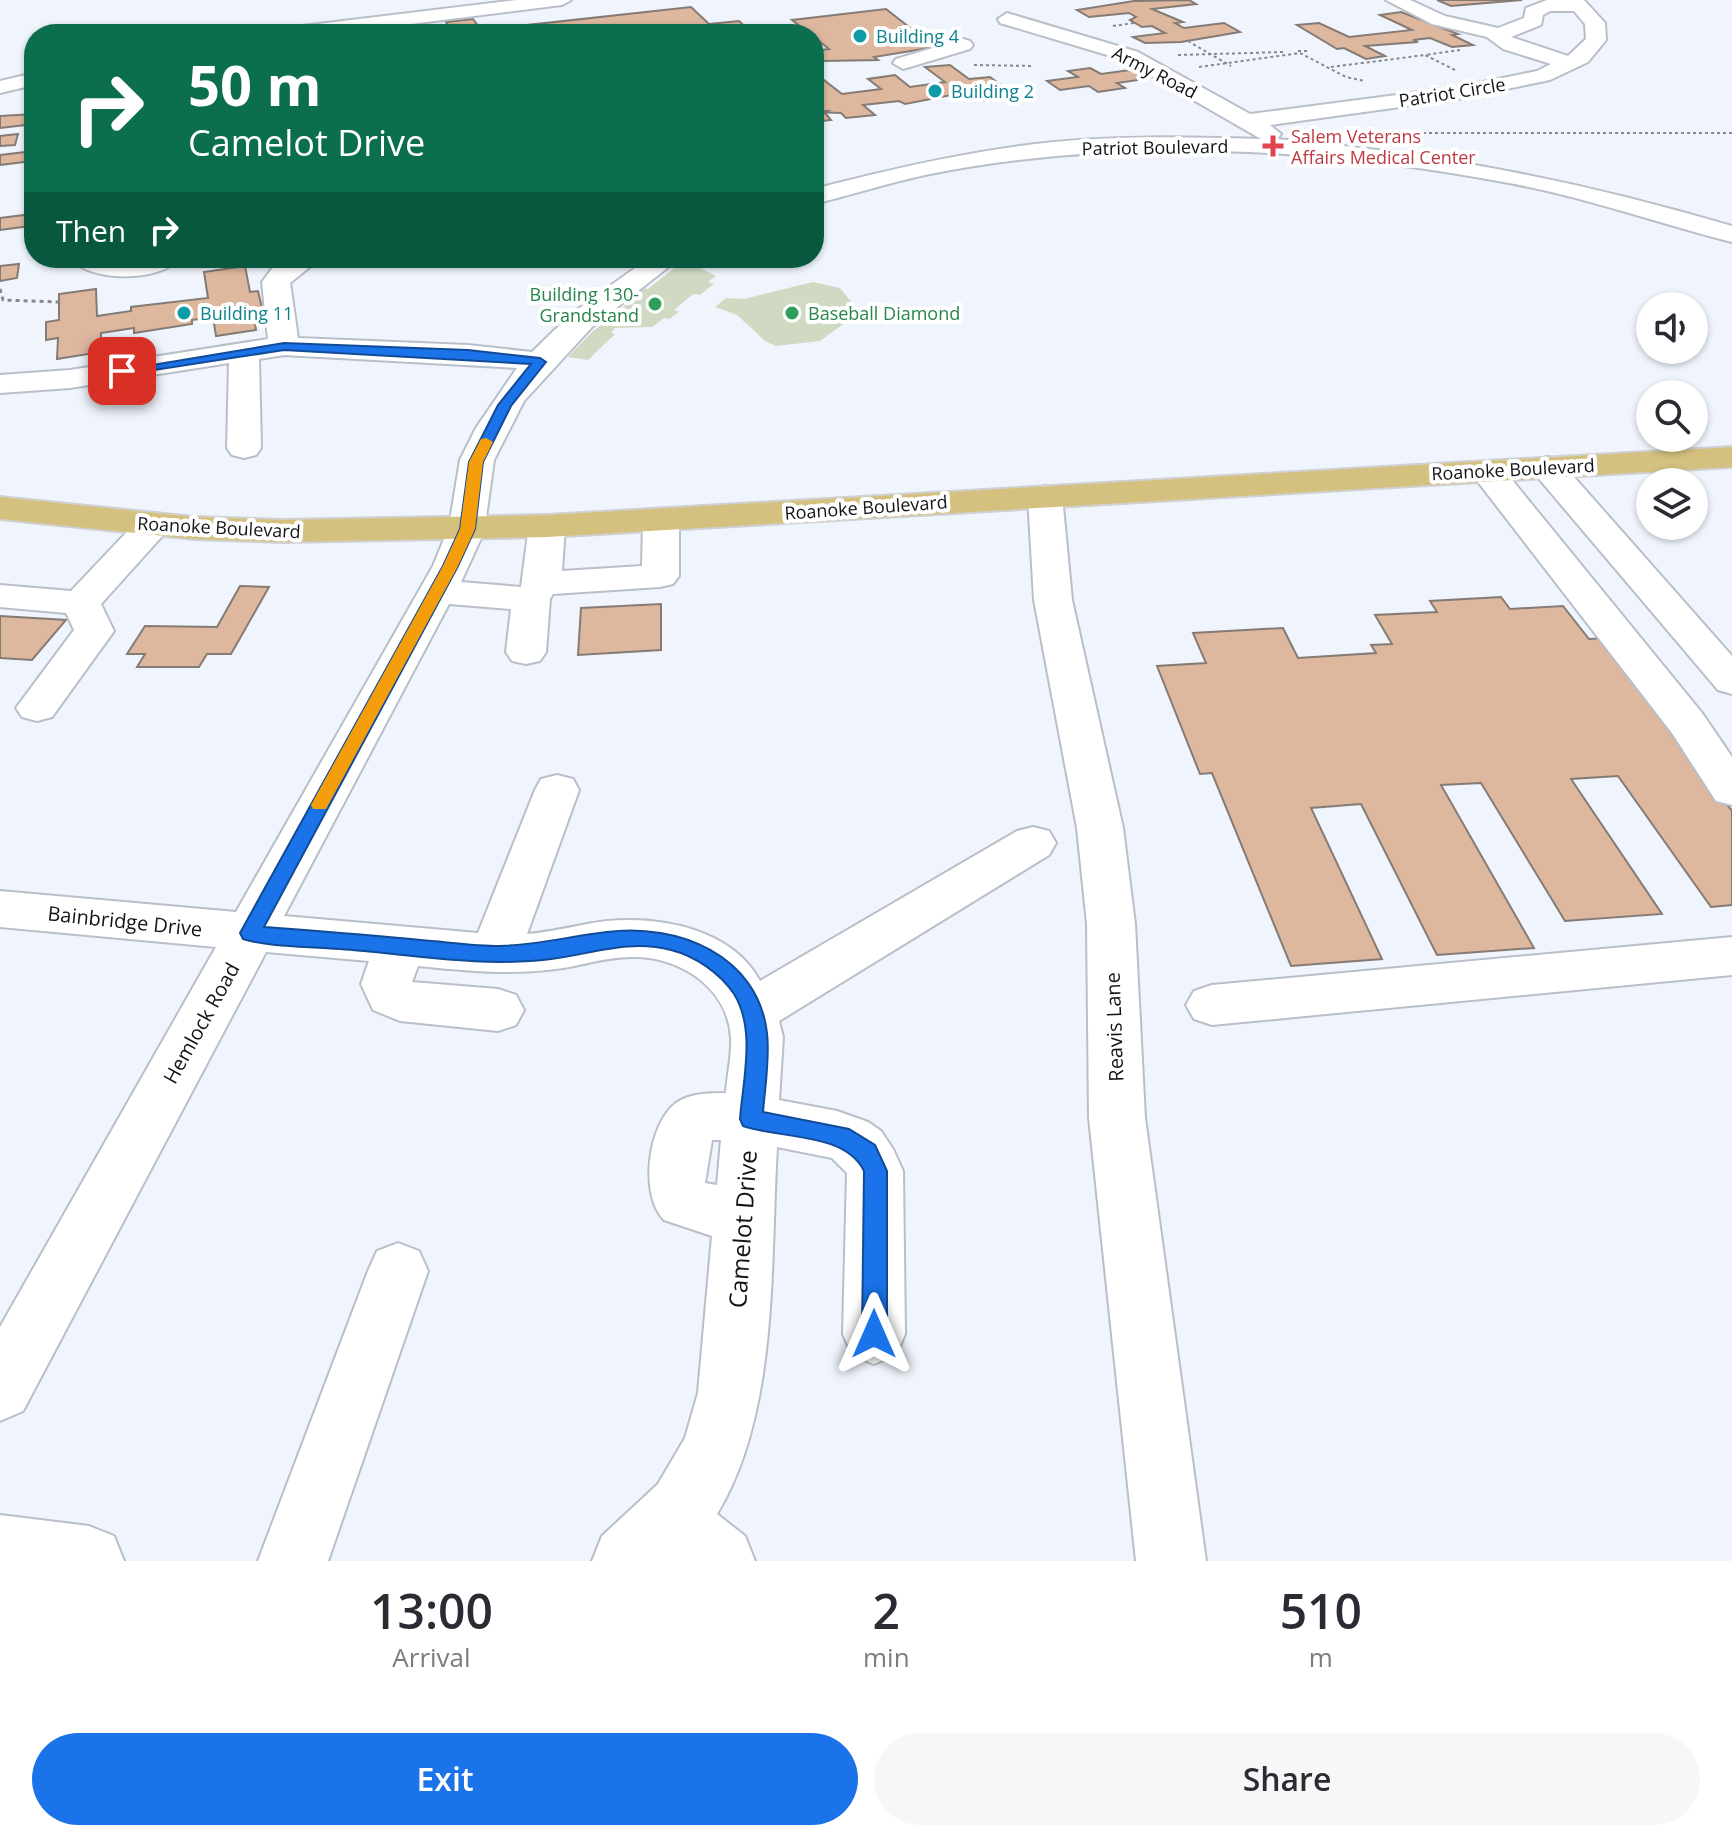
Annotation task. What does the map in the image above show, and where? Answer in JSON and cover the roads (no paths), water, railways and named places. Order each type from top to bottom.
[{"type":"main road","name":"Roanoke Boulevard","points":[[0,508],[155,524],[283,531],[467,529],[1732,457]]},
{"type":"street","points":[[370,24],[562,0]]},
{"type":"street","points":[[1395,0],[1439,20],[1498,34],[1534,21],[1533,12],[1539,8],[1577,3]]},
{"type":"street","name":"Patriot Circle","points":[[1246,121],[1458,93],[1543,76],[1571,64],[1596,40],[1595,23],[1577,3]]},
{"type":"street","name":"Army Road","points":[[1007,19],[1131,56],[1293,146]]},
{"type":"street","points":[[1498,34],[1498,39],[1510,45],[1571,64]]},
{"type":"street","points":[[903,63],[963,45]]},
{"type":"street","points":[[0,87],[24,81]]},
{"type":"street","name":"Patriot Boulevard","points":[[824,187],[831,180],[1045,150],[1180,145],[1293,146],[1526,180],[1678,216],[1732,234]]},
{"type":"street","points":[[284,346],[276,282],[287,268]]},
{"type":"street","points":[[467,529],[476,462],[505,405],[553,346],[619,288],[651,268]]},
{"type":"street","points":[[0,384],[70,379],[284,346],[468,354],[540,362]]},
{"type":"street","points":[[244,351],[244,448]]},
{"type":"street","points":[[1547,467],[1732,681]]},
{"type":"street","points":[[1487,471],[1687,723],[1732,790]]},
{"type":"street","name":"Reavis Lane","points":[[1045,496],[1053,600],[1100,828],[1111,924],[1117,1118],[1137,1259],[1171,1561]]},
{"type":"street","points":[[437,592],[537,591],[660,576],[661,520]]},
{"type":"street","points":[[81,603],[155,524]]},
{"type":"street","points":[[526,652],[547,526]]},
{"type":"street","name":"Hemlock Road","points":[[0,1389],[437,592],[467,529]]},
{"type":"street","points":[[0,596],[81,603]]},
{"type":"street","points":[[37,708],[94,631],[81,603]]},
{"type":"street","points":[[495,954],[557,790]]},
{"type":"street","points":[[753,1011],[1033,843]]},
{"type":"street","name":"Bainbridge Drive","points":[[0,909],[250,933]]},
{"type":"street","points":[[250,933],[495,954],[551,951],[606,939],[640,938],[673,942],[696,951],[722,967],[741,988],[753,1011],[757,1037],[751,1119],[849,1139],[866,1152],[875,1171],[874,1334]]},
{"type":"street","points":[[400,946],[386,984],[391,996],[400,1001],[498,1010]]},
{"type":"street","points":[[1212,1005],[1732,956]]},
{"type":"street","name":"Camelot Drive","points":[[673,1548],[723,1431],[730,1393],[743,1213],[690,1205],[680,1197],[676,1183],[686,1128],[695,1119],[710,1115],[751,1119]]},
{"type":"street","points":[[293,1561],[398,1271]]},
{"type":"street","points":[[0,1550],[89,1561]]},
{"type":"place","name":"Building 4","points":[[860,36]]},
{"type":"place","name":"Building 2","points":[[935,91]]},
{"type":"place","name":"Salem Veterans Affairs Medical Center","points":[[1273,146]]},
{"type":"place","name":"Building 130- Grandstand","points":[[655,304]]},
{"type":"place","name":"Building 11","points":[[184,313]]},
{"type":"place","name":"Baseball Diamond","points":[[792,313]]}]
